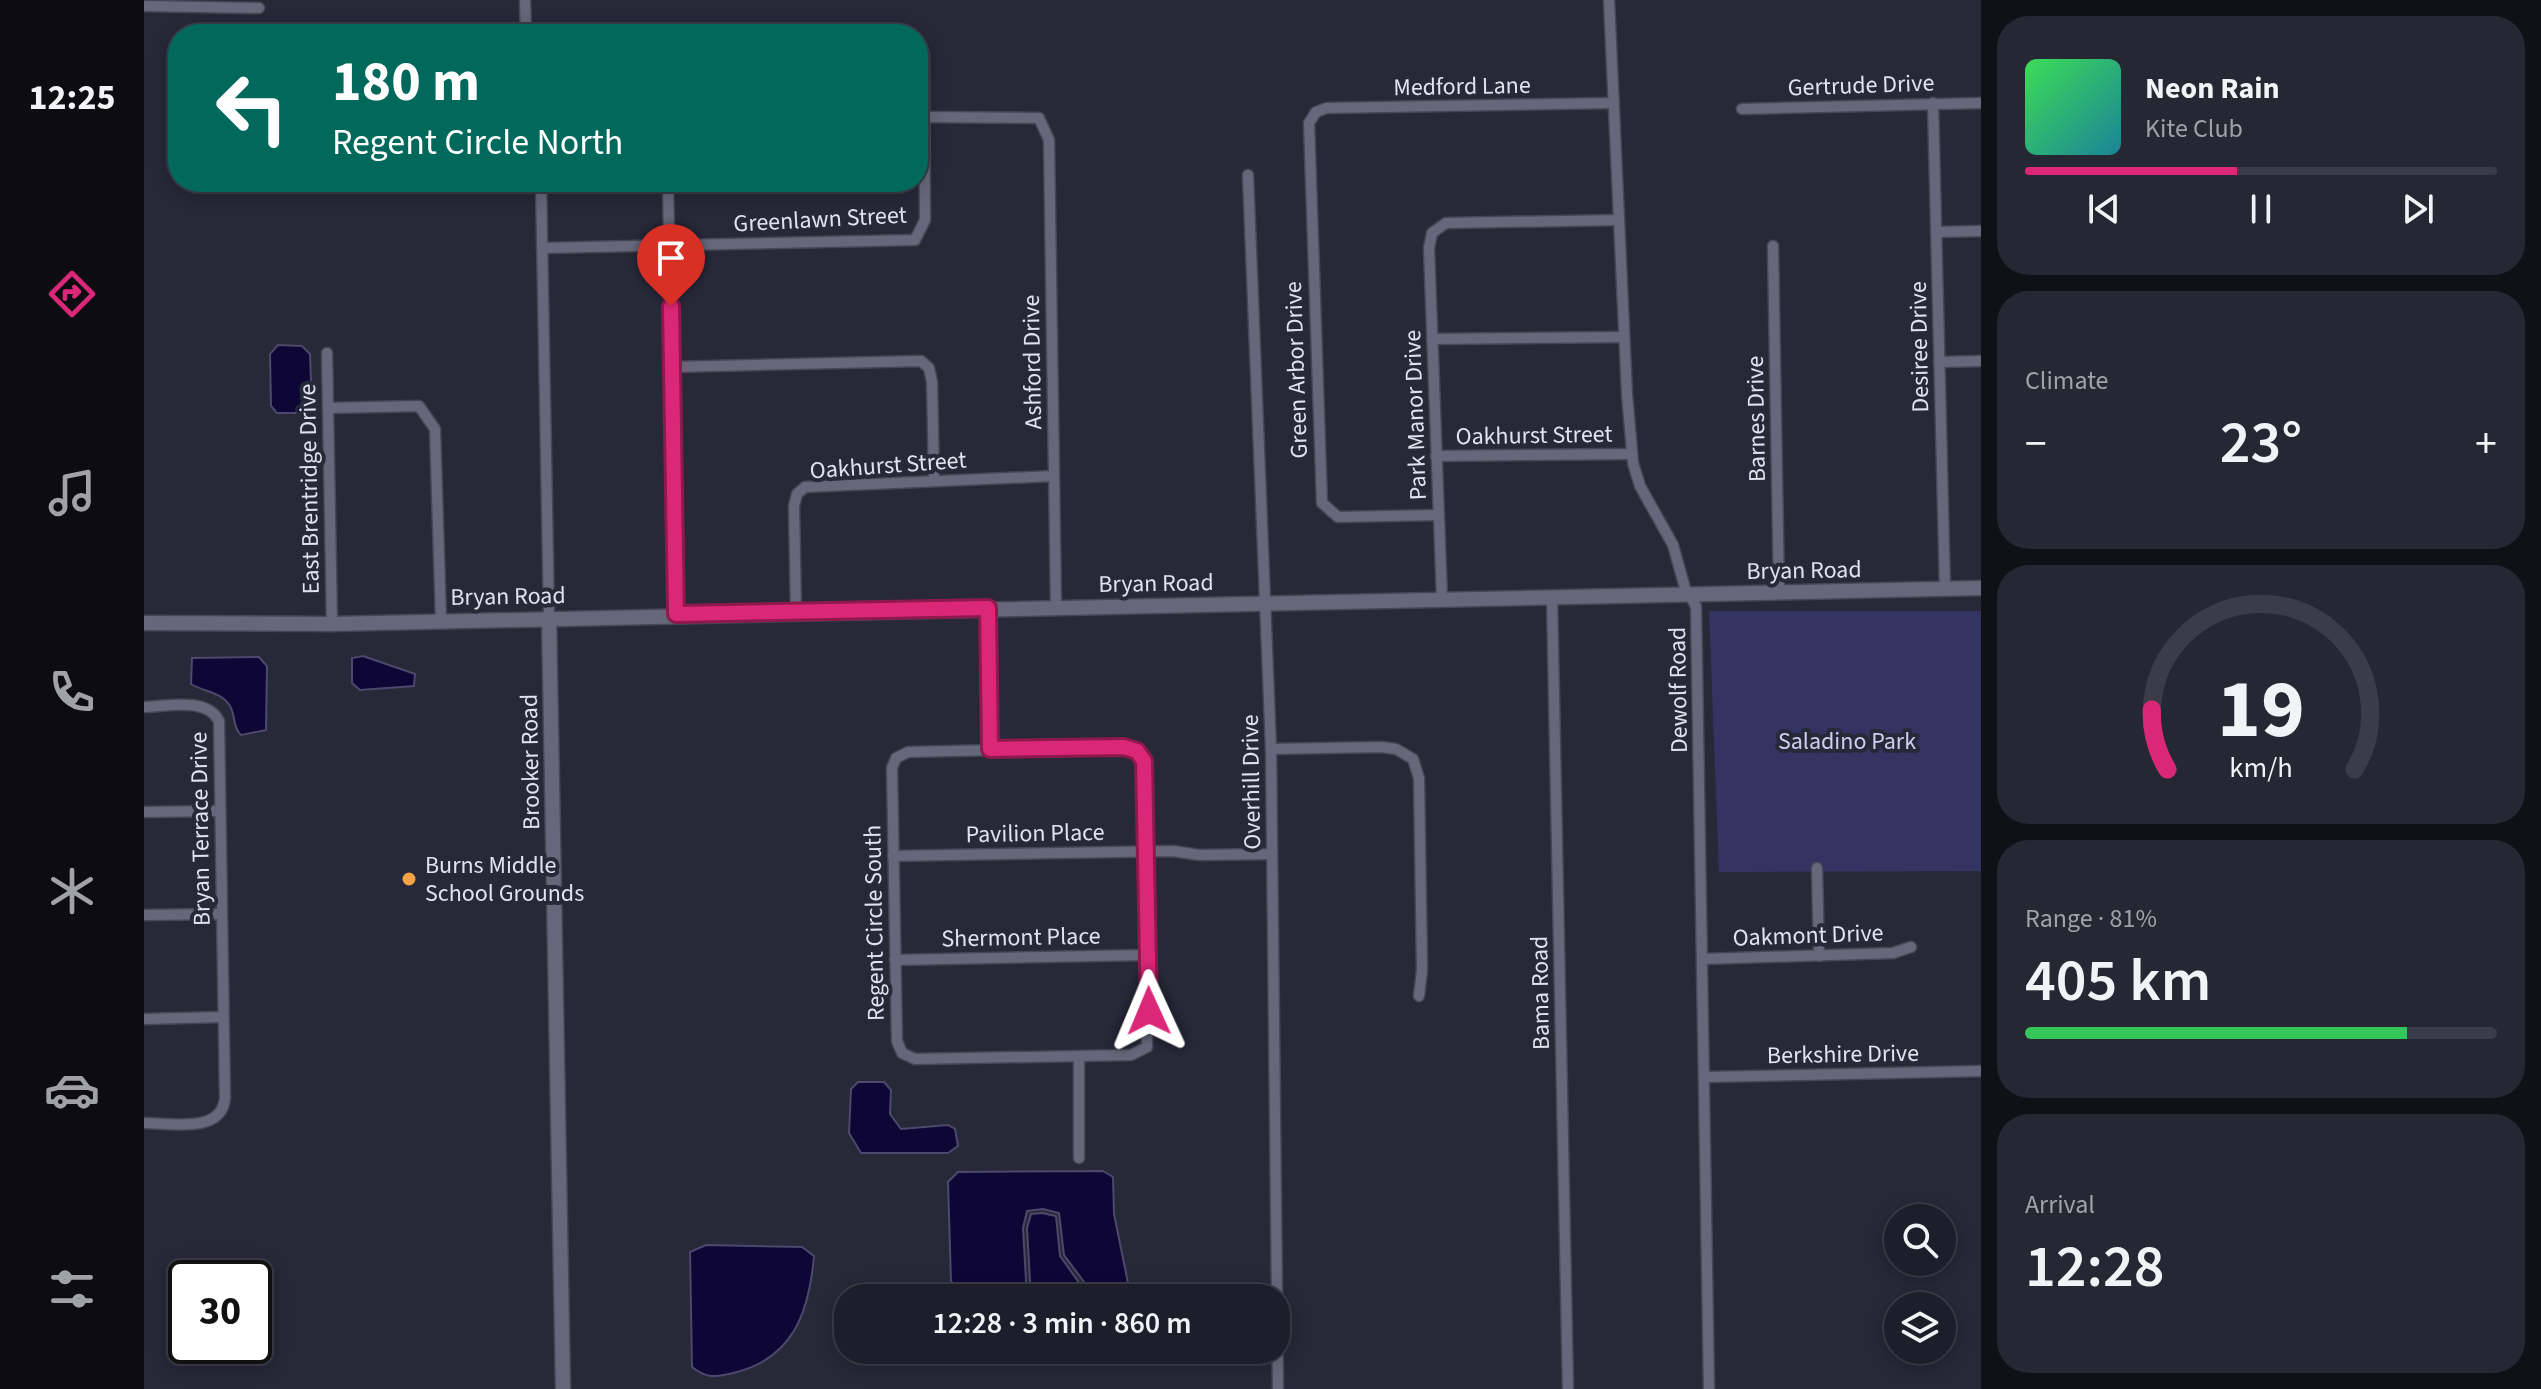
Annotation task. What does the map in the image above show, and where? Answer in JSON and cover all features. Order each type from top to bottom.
[{"type":"street","points":[[525,0],[526,24]]},
{"type":"street","name":"Dewolf Road","points":[[1609,3],[1632,454],[1637,479],[1673,545],[1688,594],[1696,606],[1709,1389]]},
{"type":"street","points":[[144,6],[259,8]]},
{"type":"street","name":"Medford Lane","points":[[1313,115],[1327,108],[1614,103]]},
{"type":"street","name":"Desiree Drive","points":[[1933,103],[1945,589]]},
{"type":"street","name":"Gertrude Drive","points":[[1742,109],[1981,103]]},
{"type":"street","name":"Green Arbor Drive","points":[[1313,115],[1308,132],[1322,503],[1338,517],[1439,515]]},
{"type":"street","name":"Ashford Drive","points":[[928,116],[1039,118],[1049,140],[1056,607]]},
{"type":"street","name":"Overhill Drive","points":[[1248,175],[1271,749],[1278,1389]]},
{"type":"street","name":"Brooker Road","points":[[541,192],[563,1389]]},
{"type":"street","points":[[668,192],[676,614]]},
{"type":"street","name":"Greenlawn Street","points":[[542,248],[915,240],[925,220],[924,192]]},
{"type":"street","name":"Park Manor Drive","points":[[1442,599],[1429,244],[1433,230],[1446,223],[1619,220]]},
{"type":"street","points":[[1936,232],[1981,231]]},
{"type":"street","name":"Barnes Drive","points":[[1773,246],[1779,592]]},
{"type":"street","points":[[1432,339],[1624,337]]},
{"type":"street","name":"East Brentridge Drive","points":[[327,353],[332,624]]},
{"type":"street","points":[[672,367],[921,361],[929,368],[932,382],[934,479]]},
{"type":"street","points":[[1939,362],[1981,361]]},
{"type":"street","points":[[328,408],[419,406],[435,429],[441,620]]},
{"type":"street","name":"Oakhurst Street","points":[[1436,456],[1632,454]]},
{"type":"street","name":"Oakhurst Street","points":[[796,612],[794,506],[800,490],[812,486],[934,479],[1053,476]]},
{"type":"street","name":"Bryan Road","points":[[144,623],[332,624],[676,614],[1981,588]]},
{"type":"street","name":"Bama Road","points":[[1552,597],[1568,1389]]},
{"type":"street","points":[[988,608],[990,749],[1124,747],[1137,751],[1144,761],[1147,1047],[1137,1054],[1079,1057],[1079,1158]]},
{"type":"street","name":"Bryan Terrace Drive","points":[[144,707],[201,706],[216,716],[220,732],[225,1098],[219,1116],[202,1122],[144,1123]]},
{"type":"street","points":[[1271,749],[1381,747],[1396,749],[1413,759],[1419,778],[1422,970],[1419,996]]},
{"type":"street","name":"Regent Circle South","points":[[990,749],[908,752],[896,758],[892,768],[897,1041],[908,1057],[1079,1057]]},
{"type":"street","points":[[144,812],[219,811]]},
{"type":"street","name":"Pavilion Place","points":[[893,856],[1146,851],[1199,855],[1272,854]]},
{"type":"street","points":[[1817,868],[1819,956]]},
{"type":"street","points":[[144,915],[221,914]]},
{"type":"street","name":"Oakmont Drive","points":[[1704,959],[1893,953],[1911,947]]},
{"type":"street","name":"Shermont Place","points":[[895,960],[1148,955]]},
{"type":"street","points":[[144,1019],[223,1017]]},
{"type":"street","name":"Berkshire Drive","points":[[1706,1077],[1981,1071]]},
{"type":"green space","name":"Saladino Park","points":[[1709,611],[1981,611],[1981,871],[1719,872]]},
{"type":"shaded area","points":[[278,345],[302,346],[310,354],[312,407],[302,413],[277,413],[271,406],[270,354]]},
{"type":"shaded area","points":[[363,656],[415,674],[414,686],[360,690],[352,683],[352,658]]},
{"type":"shaded area","points":[[259,657],[267,666],[266,730],[241,735],[227,701],[191,684],[192,658]]},
{"type":"shaded area","points":[[858,1082],[884,1082],[891,1090],[890,1114],[901,1129],[948,1125],[955,1129],[958,1146],[948,1153],[861,1153],[849,1133],[851,1089]]},
{"type":"shaded area","points":[[1103,1171],[1113,1177],[1114,1214],[1128,1284],[1086,1284],[1064,1255],[1059,1213],[1043,1209],[1027,1211],[1023,1228],[1026,1284],[954,1284],[951,1281],[948,1182],[958,1172]]},
{"type":"shaded area","points":[[1031,1214],[1056,1216],[1060,1256],[1080,1284],[1030,1284],[1027,1228]]},
{"type":"shaded area","points":[[706,1245],[802,1247],[814,1256],[802,1314],[784,1345],[754,1366],[716,1376],[702,1374],[692,1367],[690,1252]]},
{"type":"place","name":"Burns Middle School Grounds","points":[[409,879]]},
{"type":"route","points":[[671,306],[676,614],[988,608],[990,749],[1124,747],[1137,751],[1144,761],[1149,1011]]}]
